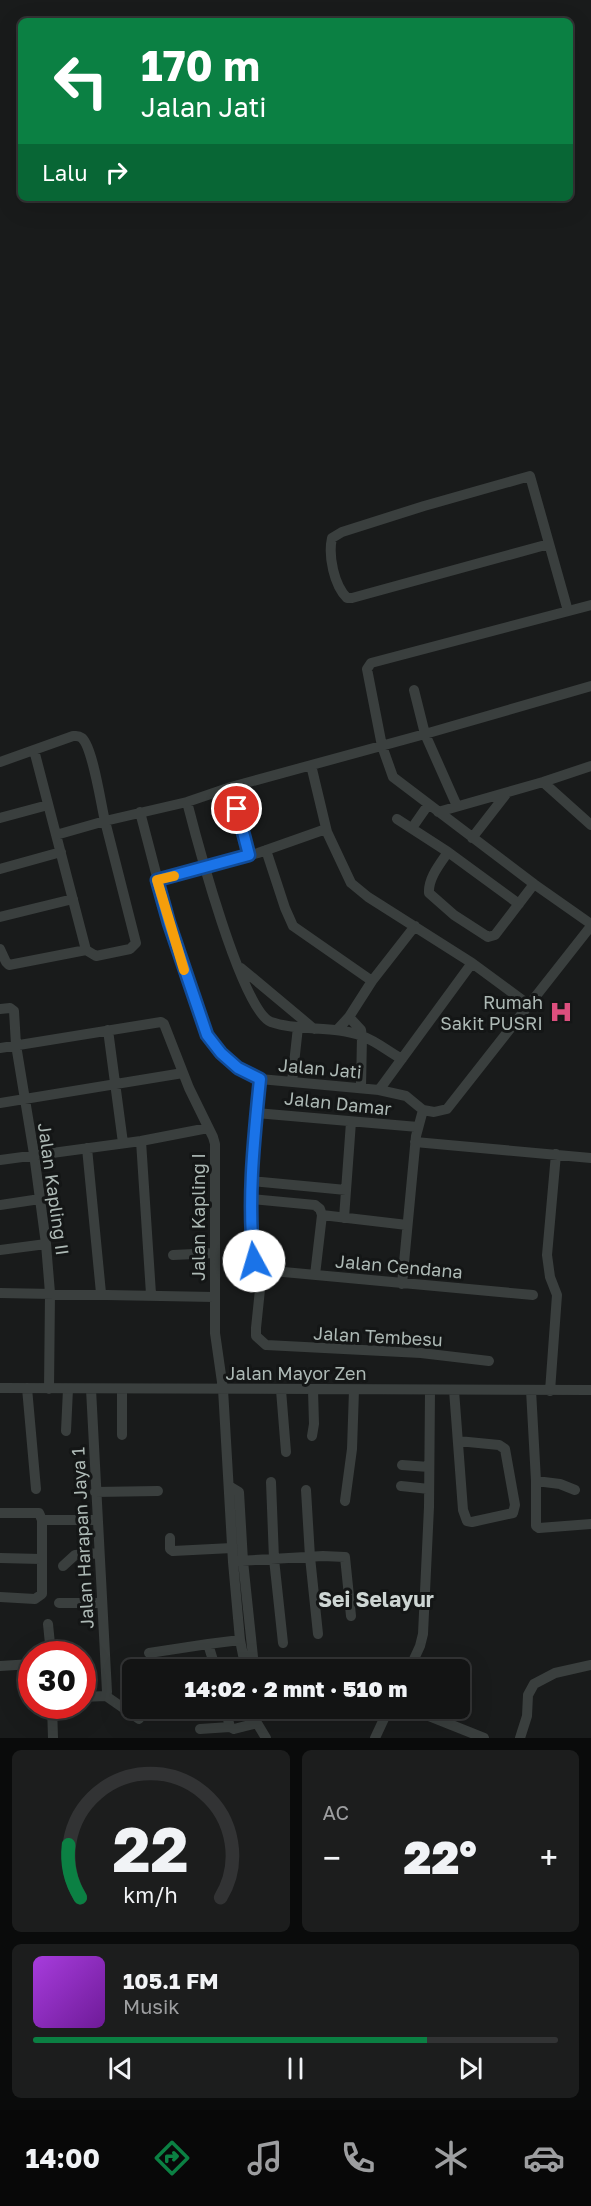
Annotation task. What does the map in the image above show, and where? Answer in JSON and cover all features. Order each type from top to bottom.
[{"type":"street","points":[[549,544],[352,598],[347,598],[342,593],[336,578],[330,548],[332,538],[342,532],[530,476],[568,611]]},
{"type":"street","points":[[402,1284],[415,1142],[423,1110],[434,1112],[447,1109],[456,1100],[591,925],[393,777],[382,746],[367,669],[371,663],[591,605]]},
{"type":"street","points":[[56,835],[140,812],[188,802],[231,787],[591,686]]},
{"type":"street","points":[[414,690],[425,734],[457,806]]},
{"type":"street","points":[[0,762],[73,736],[82,738],[86,744],[97,781],[136,943],[130,949],[96,956],[86,950],[9,965],[0,949]]},
{"type":"street","points":[[34,750],[86,950]]},
{"type":"street","points":[[311,765],[326,829],[351,883],[368,897],[472,963],[529,1005]]},
{"type":"street","points":[[438,812],[591,766]]},
{"type":"street","points":[[543,782],[591,825]]},
{"type":"street","points":[[231,787],[249,855]]},
{"type":"street","points":[[472,838],[507,793]]},
{"type":"street","points":[[188,802],[204,868],[238,966],[257,1010],[270,1022],[337,1030],[362,1036],[402,1059]]},
{"type":"street","points":[[0,818],[48,805]]},
{"type":"street","points":[[412,828],[428,805]]},
{"type":"street","name":"Jalan Jati","points":[[140,812],[169,923],[207,1035],[221,1053],[238,1068],[260,1079],[379,1090],[406,1096],[423,1110]]},
{"type":"street","points":[[397,819],[448,852],[519,904]]},
{"type":"street","points":[[157,880],[266,850],[326,829]]},
{"type":"street","points":[[266,850],[285,908],[294,926],[372,981]]},
{"type":"street","points":[[0,868],[60,852]]},
{"type":"street","points":[[448,852],[439,865],[429,893],[454,915],[488,937],[492,937],[534,884]]},
{"type":"street","points":[[0,917],[73,899]]},
{"type":"street","points":[[337,1030],[349,1017],[372,981],[415,926]]},
{"type":"street","points":[[379,1090],[472,963]]},
{"type":"street","points":[[238,966],[314,1029]]},
{"type":"street","name":"Jalan Kapling II","points":[[0,1009],[10,1008],[14,1011],[16,1045],[46,1244],[50,1293],[49,1389]]},
{"type":"street","points":[[349,1017],[358,1025],[362,1036],[361,1088]]},
{"type":"street","name":"Jalan Kapling I","points":[[0,1048],[161,1022],[164,1024],[214,1144],[215,1333],[223,1389],[232,1548],[238,1561]]},
{"type":"street","points":[[292,1082],[298,1027]]},
{"type":"street","points":[[108,1030],[123,1143]]},
{"type":"street","points":[[0,1103],[183,1072]]},
{"type":"street","points":[[260,1079],[252,1180],[251,1239],[254,1261],[262,1270]]},
{"type":"street","name":"Jalan Damar","points":[[256,1113],[417,1127]]},
{"type":"street","points":[[344,1218],[351,1122]]},
{"type":"street","points":[[0,1160],[141,1141],[208,1128]]},
{"type":"street","points":[[141,1141],[151,1294]]},
{"type":"street","points":[[415,1142],[591,1158]]},
{"type":"street","points":[[87,1148],[101,1293]]},
{"type":"street","points":[[550,1391],[557,1295],[550,1277],[547,1254],[555,1154]]},
{"type":"street","points":[[252,1180],[346,1190]]},
{"type":"street","points":[[0,1205],[40,1199]]},
{"type":"street","points":[[251,1199],[318,1206],[322,1215],[315,1275]]},
{"type":"street","points":[[322,1215],[407,1225]]},
{"type":"street","points":[[0,1250],[46,1244]]},
{"type":"street","points":[[173,1255],[215,1253]]},
{"type":"street","name":"Jalan Cendana","points":[[262,1270],[533,1295]]},
{"type":"street","name":"Jalan Tembesu","points":[[262,1270],[256,1336],[266,1345],[288,1348],[421,1353],[489,1361]]},
{"type":"street","points":[[0,1293],[101,1293],[214,1297]]},
{"type":"street","name":"Jalan Mayor Zen","points":[[0,1388],[591,1390]]},
{"type":"street","points":[[27,1388],[36,1490]]},
{"type":"street","points":[[66,1431],[68,1389]]},
{"type":"street","name":"Jalan Harapan Jaya 1","points":[[91,1389],[106,1696]]},
{"type":"street","points":[[122,1390],[122,1435]]},
{"type":"street","points":[[281,1390],[286,1452]]},
{"type":"street","points":[[312,1436],[314,1390]]},
{"type":"street","points":[[345,1500],[352,1449],[354,1390]]},
{"type":"street","points":[[414,1659],[423,1634],[429,1489],[430,1390]]},
{"type":"street","points":[[454,1390],[463,1509],[467,1521],[472,1522],[513,1513],[515,1505],[505,1449],[499,1446],[458,1441]]},
{"type":"street","points":[[531,1390],[536,1526],[539,1528],[591,1524]]},
{"type":"street","points":[[402,1465],[429,1467]]},
{"type":"street","points":[[536,1481],[560,1484],[575,1490]]},
{"type":"street","points":[[271,1482],[274,1559],[283,1643]]},
{"type":"street","points":[[229,1485],[239,1491],[240,1640],[244,1659]]},
{"type":"street","points":[[401,1486],[429,1489]]},
{"type":"street","points":[[306,1490],[318,1634]]},
{"type":"street","points":[[95,1492],[158,1491]]},
{"type":"street","points":[[0,1513],[39,1513],[42,1520],[42,1594],[35,1599],[0,1597]]},
{"type":"street","points":[[42,1520],[97,1520]]},
{"type":"street","points":[[170,1538],[170,1549],[173,1551],[232,1548]]},
{"type":"street","points":[[63,1566],[75,1555],[99,1553]]},
{"type":"street","points":[[238,1561],[345,1557],[351,1616]]},
{"type":"street","points":[[0,1558],[41,1559]]},
{"type":"street","points":[[238,1561],[253,1657]]},
{"type":"street","points":[[59,1603],[102,1603]]},
{"type":"street","points":[[48,1624],[50,1641]]},
{"type":"street","points":[[149,1653],[240,1640]]},
{"type":"street","points":[[208,1644],[213,1659]]},
{"type":"street","points":[[0,1666],[18,1665]]},
{"type":"street","points":[[520,1738],[527,1716],[528,1695],[534,1684],[555,1673],[591,1665]]},
{"type":"street","points":[[96,1696],[106,1696],[122,1707]]},
{"type":"street","points":[[52,1719],[53,1738]]},
{"type":"street","points":[[228,1719],[230,1727]]},
{"type":"street","points":[[256,1719],[266,1738]]},
{"type":"street","points":[[375,1738],[384,1719]]},
{"type":"street","points":[[436,1719],[484,1738]]},
{"type":"street","points":[[200,1729],[230,1727],[234,1729],[257,1723]]},
{"type":"slow traffic","points":[[174,876],[157,880],[184,970]]},
{"type":"place","name":"Rumah Sakit PUSRI","points":[[561,1012]]},
{"type":"district","name":"Sei Selayur","points":[[376,1599]]},
{"type":"route","points":[[237,809],[249,855],[157,880],[207,1035],[221,1053],[238,1068],[260,1079],[251,1199],[251,1239],[254,1261]]}]
